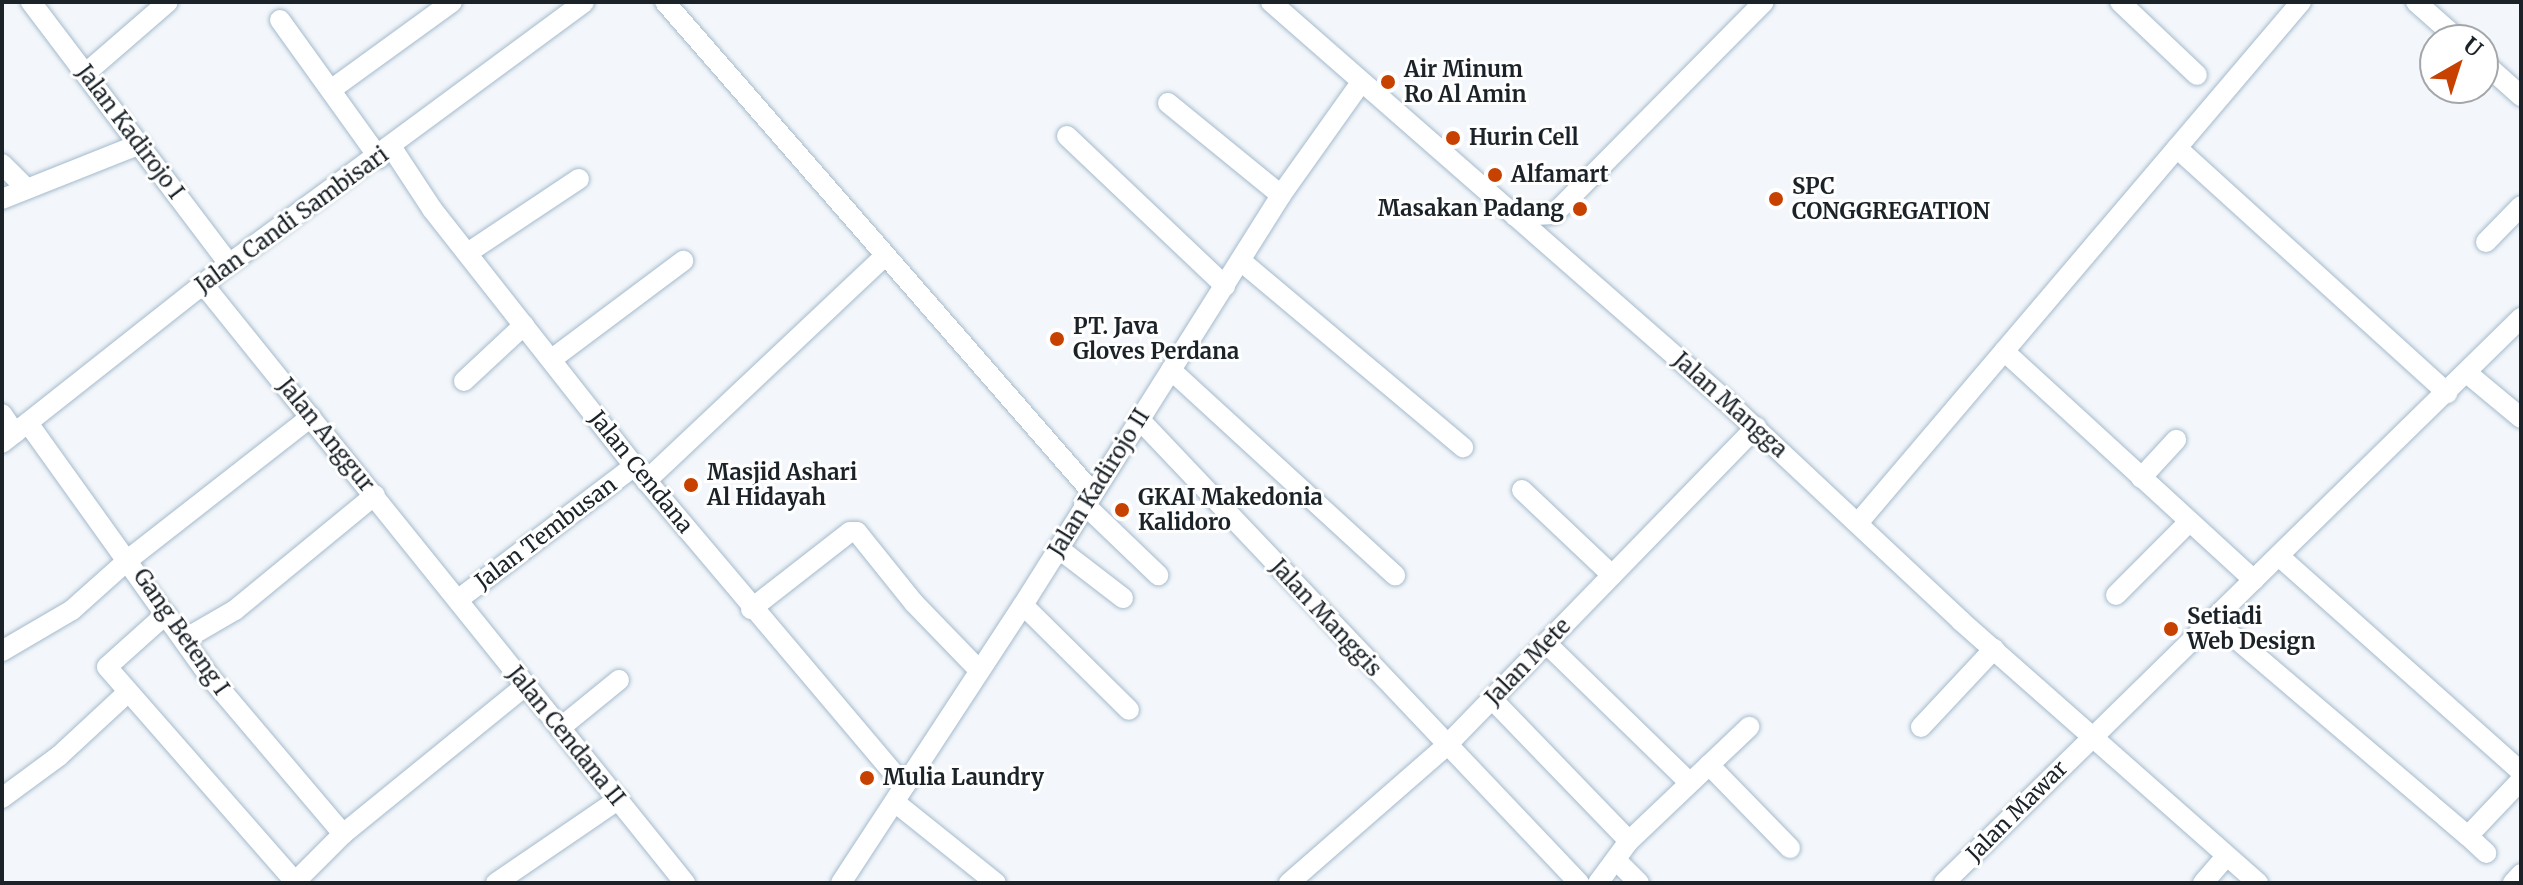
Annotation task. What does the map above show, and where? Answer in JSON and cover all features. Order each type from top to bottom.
[{"type":"street","name":"Jalan Kadirojo I","points":[[31,2],[229,264]]},
{"type":"street","points":[[86,73],[168,2]]},
{"type":"street","points":[[332,89],[452,2]]},
{"type":"street","name":"Jalan Candi Sambisari","points":[[15,433],[229,264],[385,153],[584,2]]},
{"type":"street","points":[[665,2],[885,256],[1088,498],[1158,575]]},
{"type":"street","name":"Jalan Mangga","points":[[1271,2],[1360,84],[1756,427],[2090,738],[2258,883]]},
{"type":"street","points":[[1515,216],[1554,214],[1764,2]]},
{"type":"street","points":[[2120,2],[2197,75]]},
{"type":"street","points":[[1858,523],[2301,2]]},
{"type":"street","points":[[2416,2],[2441,24]]},
{"type":"street","name":"Jalan Cendana","points":[[280,20],[332,89],[469,252],[640,473],[900,795],[996,883]]},
{"type":"street","points":[[2499,76],[2521,96]]},
{"type":"street","name":"Jalan Kadirojo II","points":[[841,883],[1023,605],[1281,195],[1360,84]]},
{"type":"street","points":[[1168,103],[1281,195]]},
{"type":"street","points":[[1067,136],[1225,286]]},
{"type":"street","points":[[2,199],[25,187],[140,144]]},
{"type":"street","points":[[2177,148],[2447,393]]},
{"type":"street","points":[[2,164],[25,187]]},
{"type":"street","points":[[469,252],[579,179]]},
{"type":"street","points":[[2486,242],[2521,206]]},
{"type":"street","name":"Jalan Tembusan","points":[[454,593],[640,473],[885,256]]},
{"type":"street","points":[[552,359],[683,261]]},
{"type":"street","points":[[1241,261],[1463,447]]},
{"type":"street","name":"Jalan Anggur","points":[[203,284],[454,593]]},
{"type":"street","name":"Jalan Mawar","points":[[1944,883],[2521,318]]},
{"type":"street","points":[[464,381],[524,325]]},
{"type":"street","points":[[2004,351],[2254,580]]},
{"type":"street","points":[[1171,370],[1395,575]]},
{"type":"street","points":[[2467,373],[2521,418]]},
{"type":"street","name":"Gang Beteng I","points":[[2,414],[15,433],[129,559],[244,720],[343,834]]},
{"type":"street","points":[[2,651],[72,610],[129,559],[311,417]]},
{"type":"street","name":"Jalan Manggis","points":[[1140,420],[1579,883]]},
{"type":"street","name":"Jalan Mete","points":[[1289,883],[1446,746],[1756,427]]},
{"type":"street","points":[[2141,478],[2176,440]]},
{"type":"street","points":[[1522,490],[1612,575]]},
{"type":"street","points":[[185,639],[235,610],[375,495]]},
{"type":"street","points":[[2116,595],[2189,522]]},
{"type":"street","points":[[751,609],[850,532],[857,532],[914,603],[979,670]]},
{"type":"street","points":[[1058,548],[1123,598]]},
{"type":"street","points":[[2280,557],[2521,772]]},
{"type":"street","name":"Jalan Cendana II","points":[[454,593],[524,687],[685,883]]},
{"type":"street","points":[[1023,605],[1129,710]]},
{"type":"street","points":[[166,614],[108,663],[128,692],[296,882],[343,834],[524,687]]},
{"type":"street","points":[[2214,620],[2486,853]]},
{"type":"street","points":[[1546,643],[1689,782]]},
{"type":"street","points":[[1921,727],[1994,649]]},
{"type":"street","points":[[560,728],[619,680]]},
{"type":"street","points":[[2,798],[59,756],[128,692]]},
{"type":"street","points":[[1492,699],[1629,841]]},
{"type":"street","points":[[1598,883],[1629,841],[1749,727]]},
{"type":"street","points":[[1709,765],[1790,848]]},
{"type":"street","points":[[2468,836],[2521,780]]},
{"type":"street","points":[[496,883],[619,799]]},
{"type":"street","points":[[2203,883],[2226,857]]},
{"type":"street","points":[[1617,861],[1639,883]]},
{"type":"street","points":[[2513,883],[2521,874]]},
{"type":"place","name":"Air Minum Ro Al Amin","points":[[1388,82]]},
{"type":"place","name":"Hurin Cell","points":[[1453,138]]},
{"type":"place","name":"Alfamart","points":[[1495,175]]},
{"type":"place","name":"SPC CONGGREGATION","points":[[1776,199]]},
{"type":"place","name":"Masakan Padang","points":[[1580,209]]},
{"type":"place","name":"PT. Java Gloves Perdana","points":[[1057,339]]},
{"type":"place","name":"Masjid Ashari Al Hidayah","points":[[691,485]]},
{"type":"place","name":"GKAI Makedonia Kalidoro","points":[[1122,510]]},
{"type":"place","name":"Setiadi Web Design","points":[[2171,629]]},
{"type":"place","name":"Mulia Laundry","points":[[867,778]]}]
